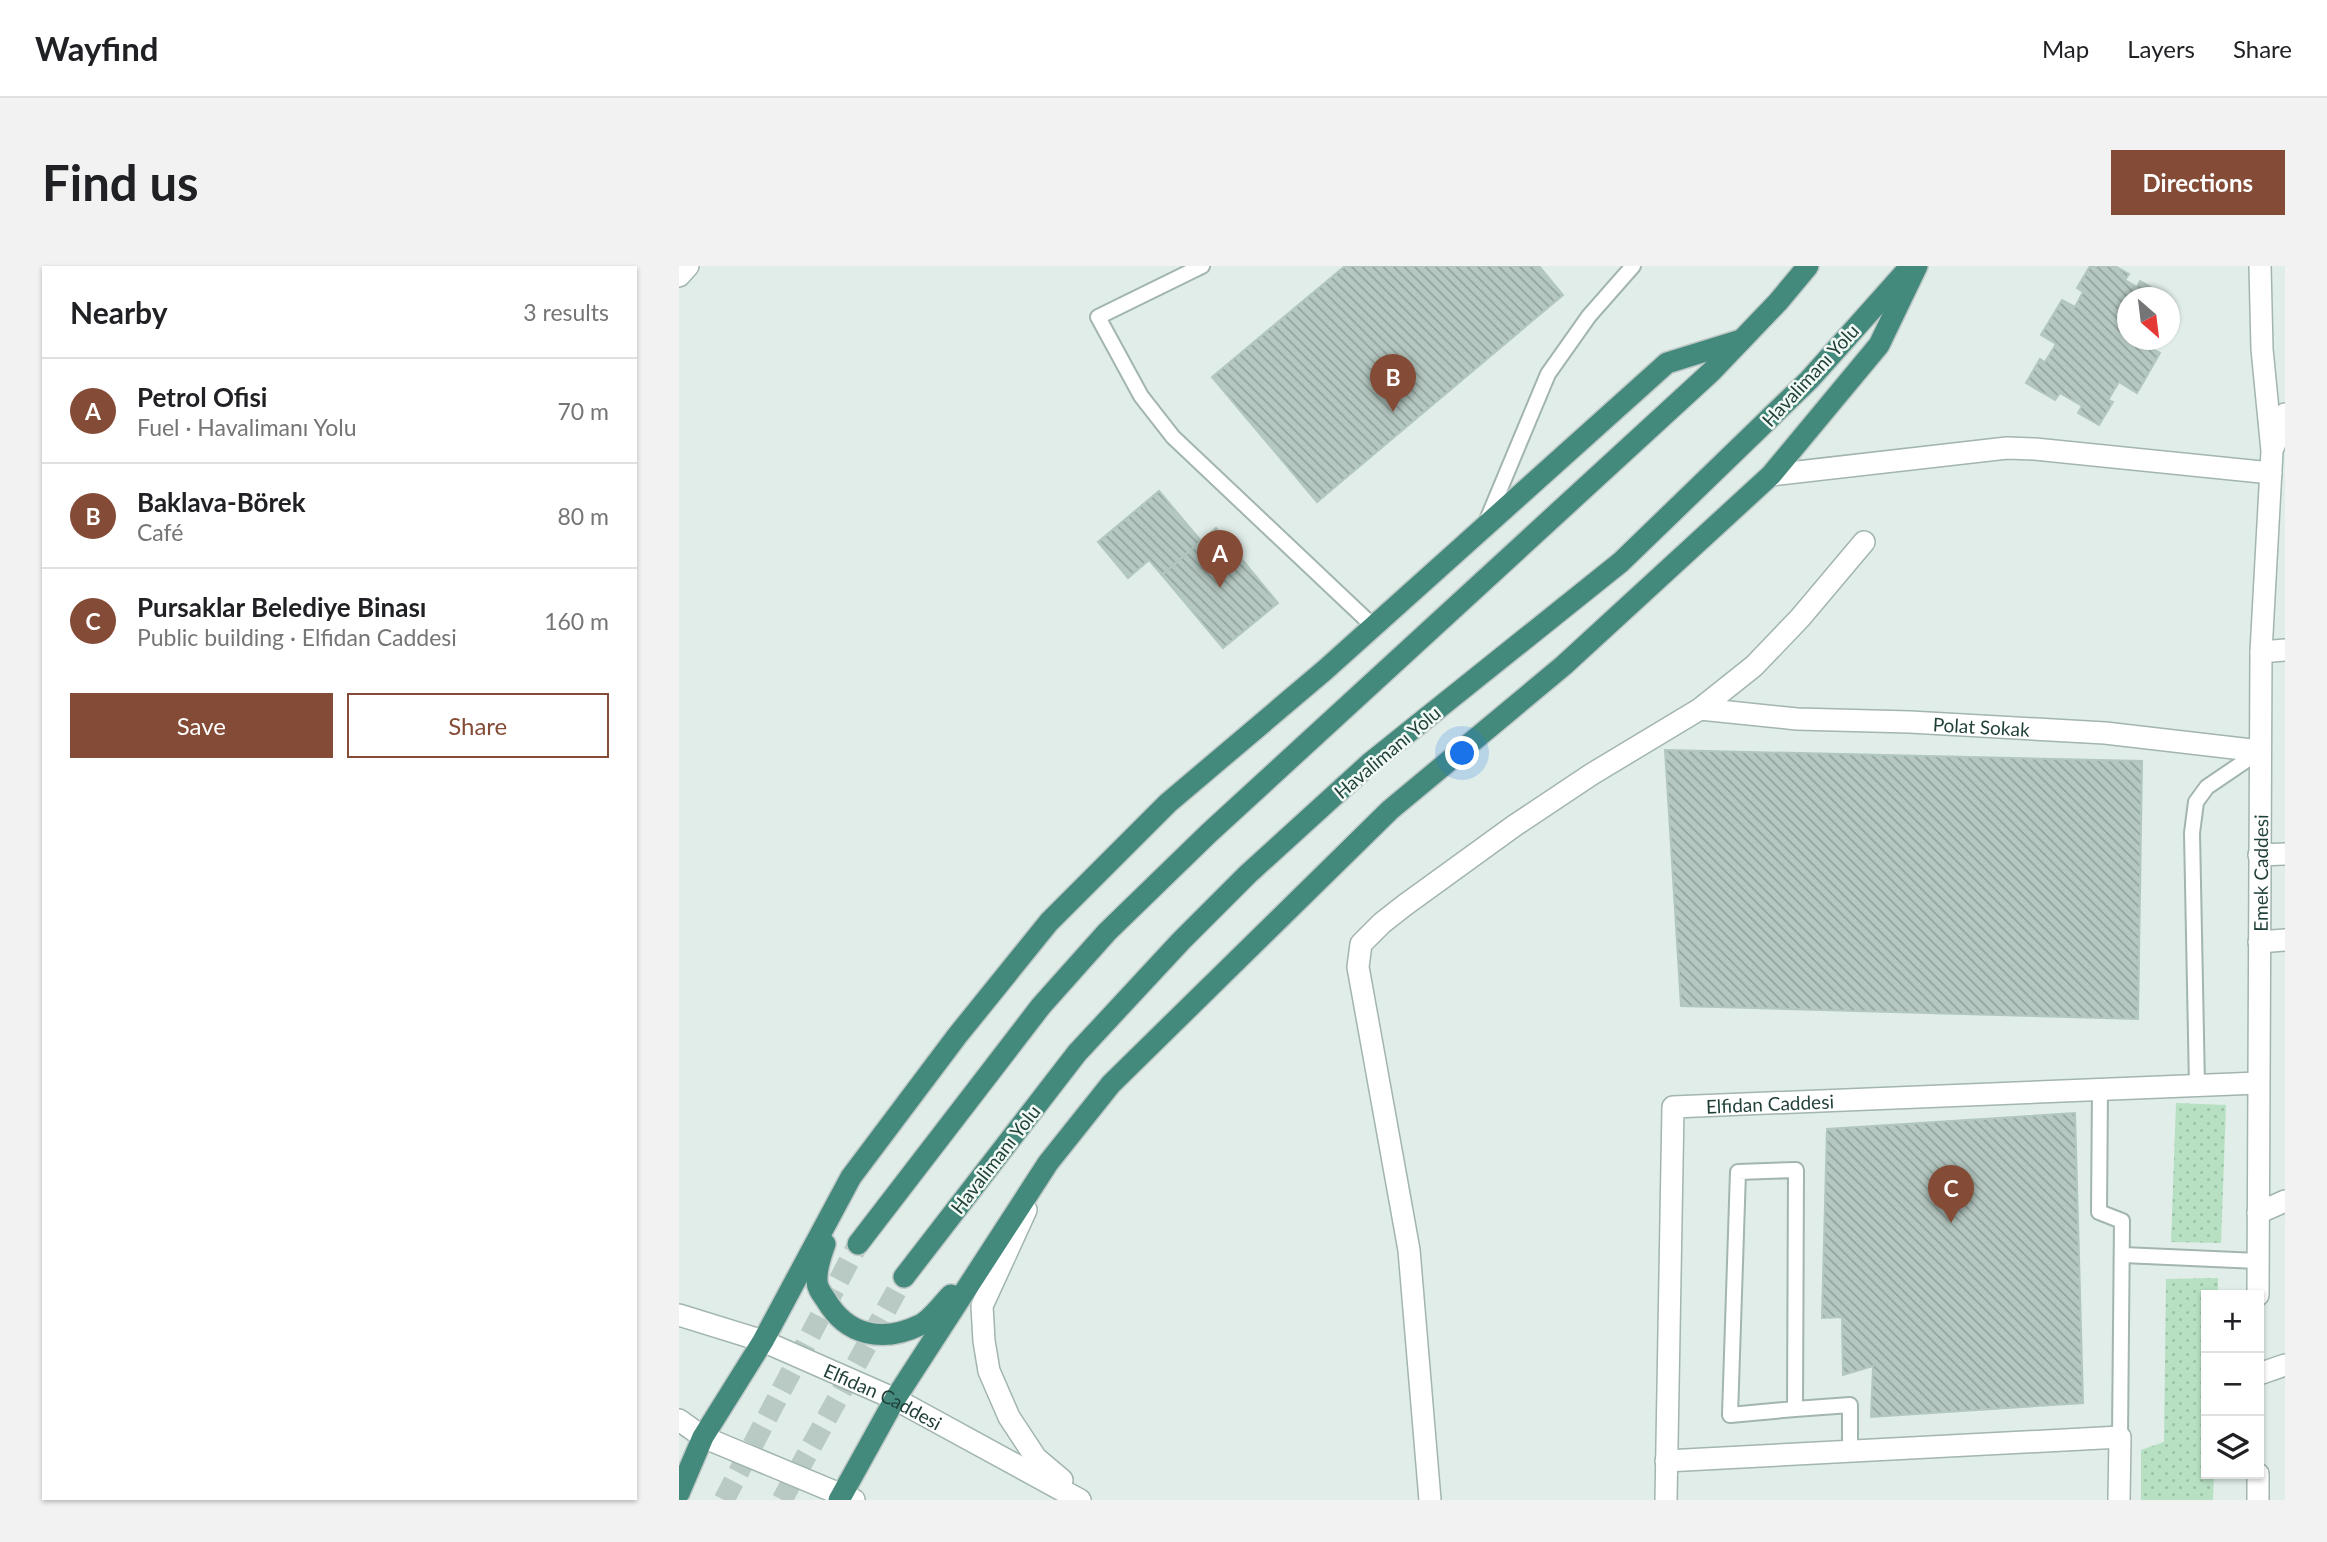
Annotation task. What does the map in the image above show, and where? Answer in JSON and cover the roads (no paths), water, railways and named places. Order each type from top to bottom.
[{"type":"highway","points":[[858,1244],[1041,1006],[1107,932],[1209,833],[1701,382],[1778,302],[1808,266]]},
{"type":"highway","name":"Havalimanı Yolu","points":[[904,1277],[1077,1053],[1181,941],[1248,874],[1370,763],[1621,562],[1809,380],[1910,266]]},
{"type":"highway","points":[[844,1498],[895,1399],[1048,1163],[1111,1084],[1390,810],[1563,666],[1771,475],[1879,345],[1917,266]]},
{"type":"highway","points":[[679,1493],[703,1437],[763,1342],[851,1177],[957,1036],[1049,922],[1168,803],[1325,670],[1667,363],[1741,341]]},
{"type":"highway","points":[[851,1177],[830,1226],[819,1262],[816,1284],[833,1311],[855,1330],[872,1335],[892,1334],[922,1325],[985,1261]]},
{"type":"street","points":[[679,276],[688,266]]},
{"type":"street","points":[[2260,266],[2262,349],[2272,451]]},
{"type":"street","points":[[2272,451],[2285,414]]},
{"type":"street","points":[[1771,475],[2007,448],[2271,473]]},
{"type":"street","name":"Emek Caddesi","points":[[2258,1290],[2260,751],[2272,451]]},
{"type":"street","points":[[1430,1500],[1409,1250],[1358,967],[1361,944],[1381,923],[1514,826],[1592,774],[1700,709],[1754,666],[1800,618],[1864,542]]},
{"type":"street","points":[[2262,652],[2285,650]]},
{"type":"street","name":"Polat Sokak","points":[[1700,709],[1797,719],[1910,722],[2105,733],[2260,751]]},
{"type":"street","points":[[2259,855],[2285,854]]},
{"type":"street","points":[[2259,942],[2285,940]]},
{"type":"street","name":"Elfidan Caddesi","points":[[1666,1500],[1673,1107],[2258,1083]]},
{"type":"street","name":"Elfidan Caddesi","points":[[1048,1163],[982,1306],[985,1341],[989,1371],[1009,1417],[1036,1458],[1082,1500]]},
{"type":"street","points":[[2258,1213],[2285,1201]]},
{"type":"street","name":"Elfidan Caddesi","points":[[679,1314],[763,1342],[895,1399],[1082,1500]]},
{"type":"street","points":[[2264,1372],[2285,1365]]},
{"type":"street","points":[[679,1420],[703,1437],[844,1498]]},
{"type":"street","points":[[1667,1461],[2120,1437],[2119,1500]]},
{"type":"street","points":[[2258,1479],[2258,1500]]},
{"type":"lane","points":[[1202,266],[1098,317],[1141,396],[1173,436],[1373,626]]},
{"type":"lane","points":[[1485,525],[1548,374],[1589,316],[1633,266]]},
{"type":"lane","points":[[2197,1086],[2192,833],[2196,802],[2207,787],[2260,751]]},
{"type":"lane","points":[[2100,1089],[2099,1212],[2122,1221],[2120,1437]]},
{"type":"lane","points":[[1795,1409],[1796,1170],[1738,1172],[1730,1415],[1850,1405],[1850,1451]]},
{"type":"lane","points":[[2123,1255],[2258,1261]]},
{"type":"tunnel","points":[[724,1500],[858,1244]]},
{"type":"tunnel","points":[[782,1500],[904,1277]]},
{"type":"place","name":"Baklava-Börek","points":[[1393,412]]},
{"type":"place","name":"Petrol Ofisi","points":[[1220,588]]},
{"type":"place","name":"Pursaklar Belediye Binası","points":[[1951,1223]]}]
